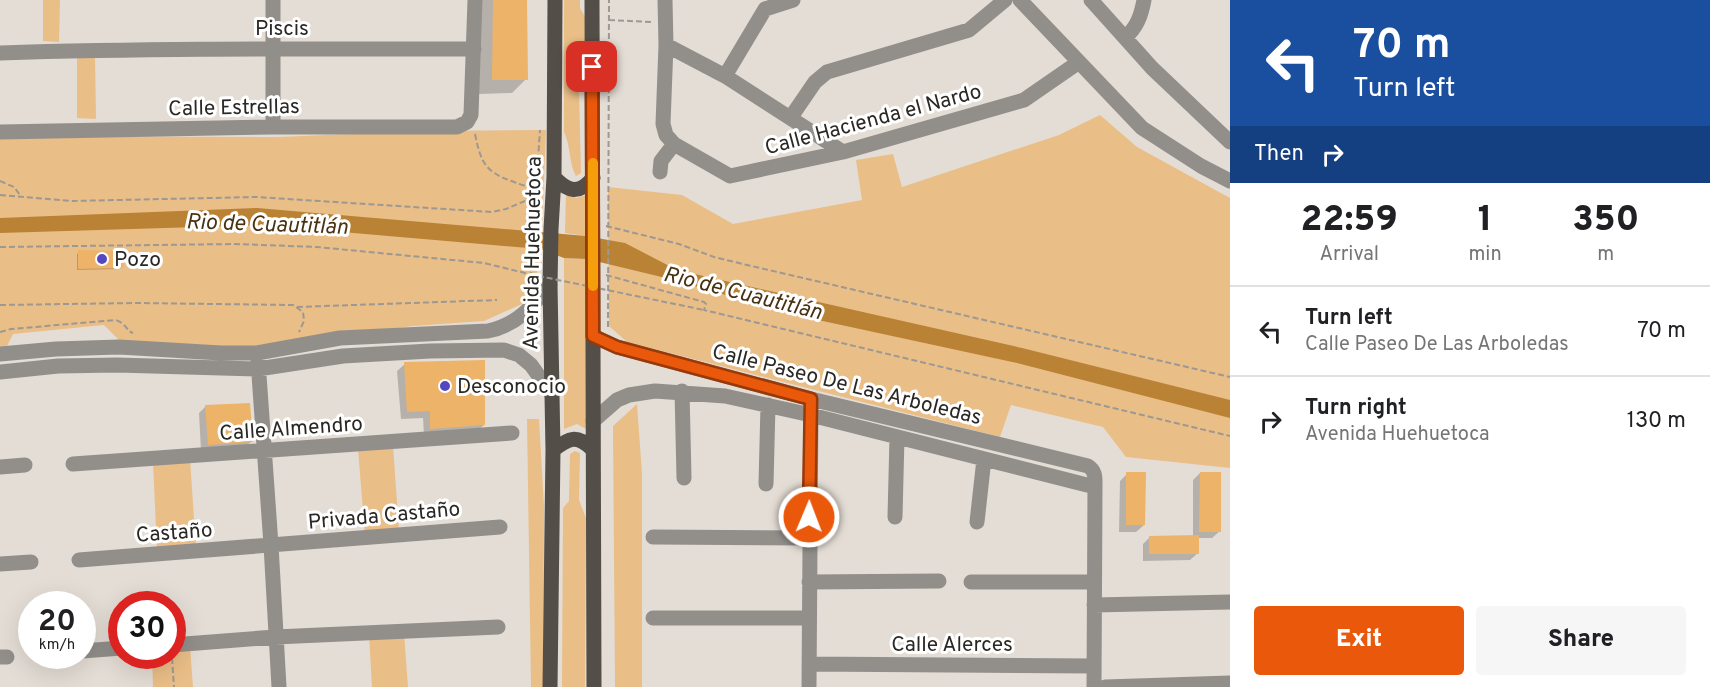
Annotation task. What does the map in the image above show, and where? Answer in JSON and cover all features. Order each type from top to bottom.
[{"type":"main road","name":"Avenida Huehuetoca","points":[[550,687],[553,450],[550,285],[544,258],[550,229],[553,185],[555,0]]},
{"type":"main road","points":[[592,0],[593,178],[598,226],[593,271],[600,340],[592,449],[594,687]]},
{"type":"main road","points":[[553,185],[574,190],[585,188],[593,178]]},
{"type":"main road","points":[[553,450],[565,441],[575,439],[585,442],[592,449]]},
{"type":"street","points":[[273,0],[273,127]]},
{"type":"street","points":[[469,118],[475,0]]},
{"type":"street","points":[[660,172],[661,161],[674,144],[666,135],[663,124],[665,0]]},
{"type":"street","points":[[725,76],[765,9],[793,0]]},
{"type":"street","points":[[791,117],[814,82],[828,72],[969,30],[1005,0]]},
{"type":"street","points":[[1020,0],[1142,128],[1230,181]]},
{"type":"street","points":[[1091,0],[1175,91],[1230,142]]},
{"type":"street","points":[[1125,38],[1134,30],[1142,15],[1144,0]]},
{"type":"street","points":[[666,45],[725,76],[843,152]]},
{"type":"street","name":"Piscis","points":[[0,53],[91,50],[474,49]]},
{"type":"street","name":"Calle Hacienda el Nardo","points":[[674,144],[730,176],[843,152],[1024,100],[1078,62]]},
{"type":"street","name":"Calle Estrellas","points":[[0,132],[273,127],[457,127],[469,118]]},
{"type":"street","points":[[0,354],[119,347],[221,353],[257,352],[340,338],[493,330],[515,321],[526,313],[550,285]]},
{"type":"street","points":[[340,338],[343,356]]},
{"type":"street","name":"Calle Paseo De Las Arboledas","points":[[593,421],[617,400],[629,395],[655,391],[682,391],[724,396],[811,415],[1095,487],[1095,475],[1088,466],[811,399],[617,347],[600,340]]},
{"type":"street","points":[[0,372],[58,366],[117,365],[258,369],[343,356],[504,350],[519,355],[525,360],[551,393]]},
{"type":"street","points":[[257,352],[272,545],[279,687]]},
{"type":"street","points":[[682,391],[684,478]]},
{"type":"street","points":[[809,687],[811,399]]},
{"type":"street","points":[[766,484],[768,405]]},
{"type":"street","name":"Calle Almendro","points":[[74,464],[512,433]]},
{"type":"street","points":[[895,517],[897,437]]},
{"type":"street","points":[[978,522],[984,459]]},
{"type":"street","points":[[0,467],[26,465]]},
{"type":"street","points":[[1094,687],[1095,487]]},
{"type":"street","name":"Privada Castaño","points":[[272,545],[500,527]]},
{"type":"street","points":[[653,537],[809,538]]},
{"type":"street","name":"Castaño","points":[[79,560],[272,545]]},
{"type":"street","points":[[0,564],[31,562]]},
{"type":"street","points":[[809,582],[939,581]]},
{"type":"street","points":[[970,582],[1094,582]]},
{"type":"street","points":[[1094,605],[1230,602]]},
{"type":"street","points":[[652,618],[809,618]]},
{"type":"street","points":[[186,644],[275,637],[498,627]]},
{"type":"street","name":"Calle Alerces","points":[[809,664],[1094,666]]},
{"type":"street","points":[[1105,687],[1230,683]]},
{"type":"path","points":[[598,226],[609,0]]},
{"type":"path","points":[[609,20],[666,23]]},
{"type":"path","points":[[469,118],[479,153],[484,164],[493,174],[536,189],[553,185]]},
{"type":"path","points":[[0,181],[14,187],[20,195]]},
{"type":"path","points":[[0,195],[72,201],[256,197],[492,212],[506,209],[553,185]]},
{"type":"path","points":[[598,226],[608,235],[608,276],[600,340]]},
{"type":"path","points":[[598,226],[679,244],[747,266],[1230,377]]},
{"type":"path","points":[[0,247],[224,244],[316,247],[484,263],[704,310],[1230,435]]},
{"type":"path","points":[[529,274],[544,258]]},
{"type":"path","points":[[593,271],[704,302],[706,304],[704,310]]},
{"type":"path","points":[[297,307],[497,300]]},
{"type":"path","points":[[0,305],[58,303],[293,304],[303,312],[304,321],[302,330],[296,333]]},
{"type":"path","points":[[0,332],[11,329],[116,320],[124,323],[130,332],[137,334]]},
{"type":"path","points":[[173,669],[174,687]]},
{"type":"shaded area","points":[[43,0],[60,0],[59,42],[43,41]]},
{"type":"shaded area","points":[[564,0],[580,0],[580,8],[587,20],[586,83],[579,92],[581,173],[576,176],[564,132]]},
{"type":"shaded area","points":[[95,56],[96,119],[77,118],[77,58]]},
{"type":"shaded area","points":[[1100,115],[1137,147],[1230,198],[1230,468],[1126,457],[1103,427],[1011,405],[1000,437],[627,342],[609,326],[608,187],[682,195],[733,224],[862,200],[856,160],[893,154],[902,187],[1059,135]]},
{"type":"shaded area","points":[[546,130],[542,231],[537,273],[529,286],[524,303],[484,321],[413,326],[241,348],[120,341],[104,325],[13,334],[7,346],[0,347],[0,136],[278,137],[424,131]]},
{"type":"shaded area","points":[[566,193],[576,198],[587,195],[586,236],[565,233]]},
{"type":"shaded area","points":[[564,258],[587,259],[586,429],[577,424],[564,429]]},
{"type":"shaded area","points":[[637,404],[642,474],[642,687],[615,687],[613,426]]},
{"type":"shaded area","points":[[527,419],[539,419],[544,506],[543,687],[531,687]]},
{"type":"shaded area","points":[[393,445],[399,531],[365,535],[358,449]]},
{"type":"shaded area","points":[[575,451],[580,453],[579,500],[586,518],[585,687],[562,687],[563,508],[569,501],[570,454]]},
{"type":"shaded area","points":[[190,459],[196,548],[157,551],[153,462]]},
{"type":"shaded area","points":[[404,633],[408,687],[372,687],[369,635]]},
{"type":"shaded area","points":[[186,647],[190,647],[193,687],[153,687],[152,669],[186,669]]},
{"type":"water","name":"Rio de Cuautitlán","points":[[257,208],[586,236],[625,243],[677,270],[1022,348],[1230,400],[1230,418],[1017,363],[795,315],[674,280],[587,259],[564,258],[540,249],[261,225],[0,233],[0,218]]},
{"type":"building","points":[[493,0],[527,0],[528,80],[492,80]]},
{"type":"building","name":"Pozo","points":[[78,250],[126,251],[123,268],[78,269]]},
{"type":"building","name":"Desconocio","points":[[485,360],[485,425],[430,429],[430,411],[407,412],[404,362]]},
{"type":"building","points":[[250,403],[253,442],[208,445],[205,405]]},
{"type":"building","points":[[1126,472],[1146,472],[1145,525],[1126,525]]},
{"type":"building","points":[[1200,472],[1221,472],[1221,532],[1199,532]]},
{"type":"building","points":[[1199,535],[1199,554],[1149,554],[1149,536]]},
{"type":"slow traffic","points":[[593,163],[593,286]]},
{"type":"place","name":"Pozo","points":[[102,259]]},
{"type":"place","name":"Desconocio","points":[[445,386]]},
{"type":"route","points":[[592,67],[593,336],[617,347],[811,399],[809,517]]}]
